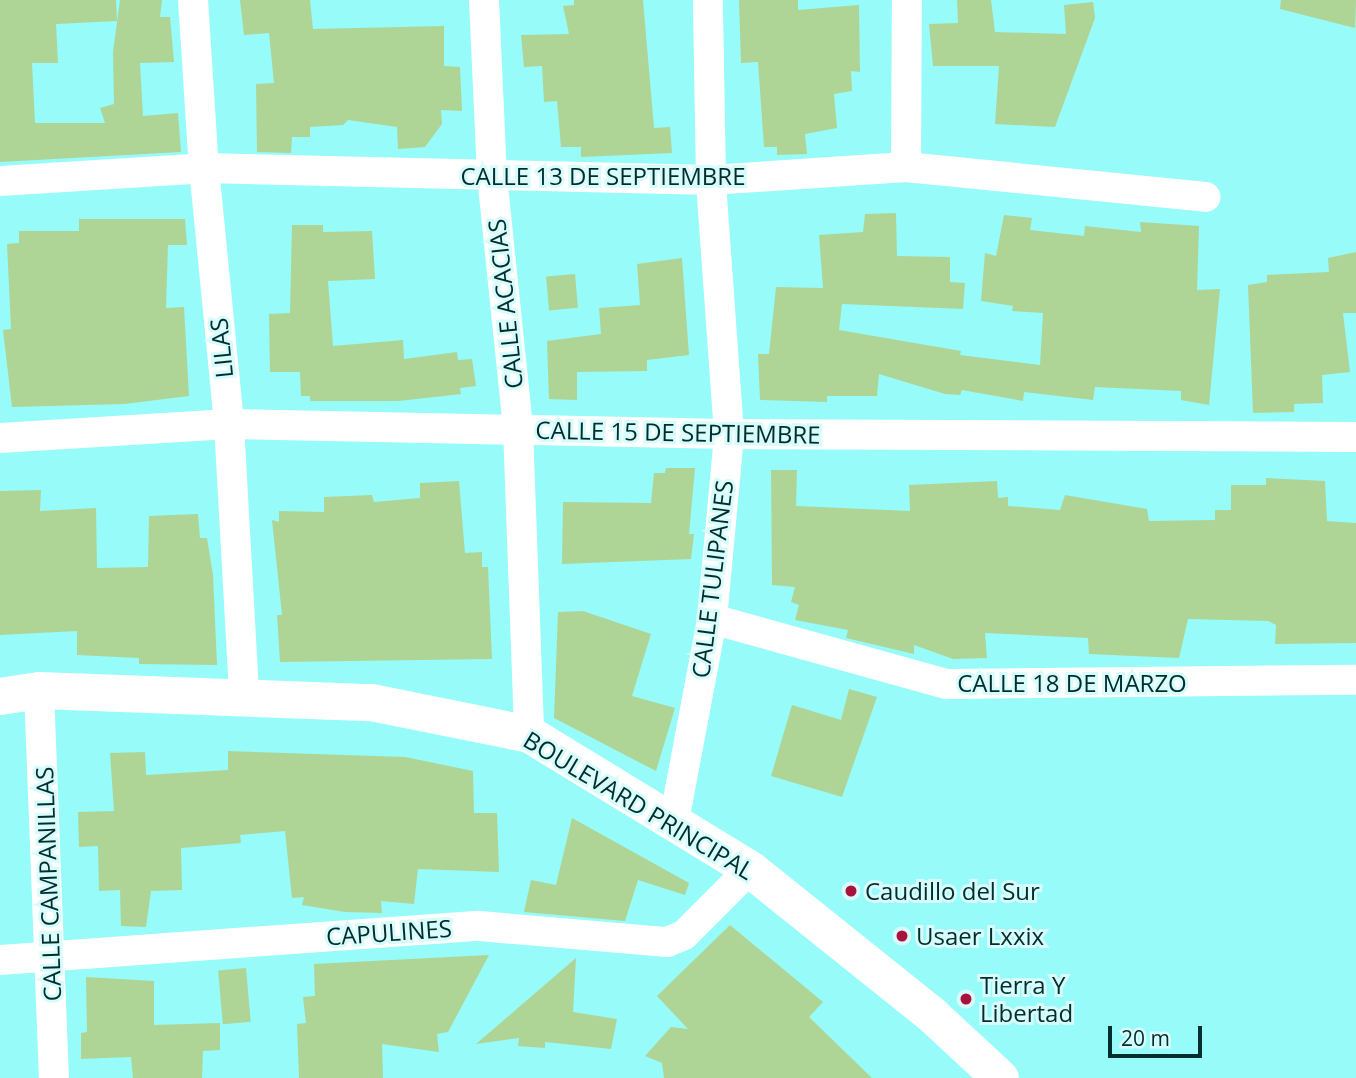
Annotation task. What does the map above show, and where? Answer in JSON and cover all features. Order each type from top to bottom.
[{"type":"street","name":"LILAS","points":[[193,0],[204,168],[229,424],[244,696]]},
{"type":"street","name":"CALLE ACACIAS","points":[[484,0],[492,176],[518,429],[529,734]]},
{"type":"street","name":"CALLE TULIPANES","points":[[674,821],[712,620],[729,434],[711,180],[708,0]]},
{"type":"street","points":[[906,167],[907,0]]},
{"type":"street","name":"CALLE 13 DE SEPTIEMBRE","points":[[0,181],[204,168],[711,180],[906,167],[1205,197]]},
{"type":"street","name":"CALLE 15 DE SEPTIEMBRE","points":[[0,438],[229,424],[729,434],[1356,437]]},
{"type":"street","name":"CALLE 18 DE MARZO","points":[[712,620],[947,684],[1356,680]]},
{"type":"street","name":"BOULEVARD PRINCIPAL","points":[[0,696],[40,690],[371,702],[529,734],[750,869],[931,1014],[1000,1078]]},
{"type":"street","name":"CALLE CAMPANILLAS","points":[[40,690],[52,955],[54,1078]]},
{"type":"street","name":"CAPULINES","points":[[0,960],[479,926],[667,942],[684,935],[750,869]]},
{"type":"building","points":[[0,0],[116,0],[117,21],[56,24],[58,63],[32,63],[35,123],[105,123],[100,108],[114,104],[113,52],[120,0],[162,0],[160,17],[170,17],[174,62],[140,63],[143,116],[178,113],[181,152],[0,162]]},
{"type":"building","points":[[240,0],[310,0],[313,29],[444,26],[444,66],[460,67],[462,111],[441,110],[442,124],[425,147],[398,149],[397,127],[348,120],[343,125],[310,127],[310,137],[292,137],[291,153],[257,152],[256,84],[274,83],[269,33],[244,35]]},
{"type":"building","points":[[574,0],[643,0],[654,128],[670,127],[672,153],[581,157],[581,147],[561,147],[557,101],[544,102],[542,66],[524,67],[521,35],[569,34],[563,6],[574,5]]},
{"type":"building","points":[[739,0],[798,0],[798,10],[859,5],[860,72],[851,71],[852,91],[834,94],[837,128],[805,134],[807,154],[777,155],[777,147],[764,147],[758,62],[741,63]]},
{"type":"building","points":[[957,0],[991,0],[995,32],[1066,34],[1064,5],[1093,2],[1095,18],[1055,127],[995,124],[999,66],[933,66],[929,24],[958,23]]},
{"type":"building","points":[[1281,0],[1356,0],[1355,28],[1280,9]]},
{"type":"building","points":[[896,213],[897,256],[950,257],[950,282],[965,283],[963,309],[842,304],[839,330],[961,351],[960,355],[1040,365],[1043,313],[1012,311],[1013,306],[981,301],[985,253],[996,256],[1004,215],[1032,218],[1030,230],[1084,236],[1085,226],[1141,232],[1140,222],[1199,226],[1197,290],[1220,289],[1209,405],[1181,400],[1181,391],[1095,387],[1093,400],[1024,392],[1023,401],[962,390],[960,395],[945,394],[879,374],[877,396],[827,396],[827,402],[760,400],[758,354],[769,354],[776,287],[823,288],[819,235],[863,232],[865,214]]},
{"type":"building","points":[[79,219],[185,219],[187,245],[168,245],[166,308],[184,307],[189,396],[124,404],[12,407],[3,330],[11,329],[7,244],[19,243],[19,231],[79,231]]},
{"type":"building","points":[[292,225],[323,225],[323,232],[372,231],[375,279],[328,281],[333,346],[403,340],[404,359],[457,352],[458,360],[472,359],[476,386],[460,388],[461,394],[399,401],[310,401],[310,396],[301,396],[300,372],[270,372],[269,314],[290,313]]},
{"type":"building","points":[[1356,252],[1356,313],[1343,313],[1350,372],[1322,375],[1323,403],[1294,404],[1294,412],[1253,413],[1248,285],[1267,282],[1267,275],[1329,272],[1328,258]]},
{"type":"building","points":[[682,258],[689,355],[647,360],[647,371],[577,372],[577,400],[549,399],[547,341],[601,334],[599,308],[640,305],[637,264]]},
{"type":"building","points":[[575,274],[578,308],[549,310],[546,277]]},
{"type":"building","points":[[666,468],[695,468],[689,534],[694,534],[691,559],[562,564],[563,502],[651,503],[654,473],[665,473]]},
{"type":"building","points":[[771,470],[797,470],[796,506],[910,511],[909,485],[997,481],[998,498],[1008,497],[1008,506],[1060,510],[1065,495],[1147,509],[1149,521],[1215,520],[1215,510],[1231,510],[1231,485],[1266,485],[1266,478],[1325,481],[1327,521],[1356,523],[1356,643],[1275,644],[1276,625],[1268,621],[1188,619],[1179,658],[1089,654],[1088,638],[985,633],[987,658],[953,659],[914,645],[914,654],[846,638],[848,630],[795,620],[799,605],[791,602],[795,587],[772,585]]},
{"type":"building","points":[[459,481],[465,553],[482,552],[482,567],[488,567],[492,659],[280,662],[277,615],[282,615],[272,520],[279,522],[279,511],[324,512],[324,497],[372,495],[374,502],[420,498],[420,483]]},
{"type":"building","points":[[41,490],[40,511],[96,508],[97,568],[148,567],[149,516],[198,514],[200,538],[207,538],[213,575],[217,665],[139,664],[139,658],[77,655],[77,631],[0,635],[0,491]]},
{"type":"building","points":[[583,611],[651,634],[632,696],[675,708],[656,771],[554,718],[558,612]]},
{"type":"building","points":[[849,689],[877,697],[842,797],[771,776],[792,705],[841,720]]},
{"type":"building","points":[[228,751],[405,757],[473,771],[474,813],[497,813],[499,872],[418,869],[414,904],[381,901],[382,913],[345,912],[302,905],[304,897],[292,898],[285,831],[240,835],[241,843],[181,848],[182,890],[151,891],[146,927],[121,926],[120,890],[99,891],[98,846],[79,847],[78,812],[114,811],[110,753],[145,752],[146,775],[228,770]]},
{"type":"building","points":[[572,818],[689,883],[685,895],[638,880],[625,921],[524,912],[531,880],[556,885]]},
{"type":"building","points":[[730,925],[823,1002],[809,1017],[872,1078],[664,1078],[662,1063],[645,1056],[671,1027],[688,1029],[657,996]]},
{"type":"building","points":[[489,955],[448,1032],[437,1034],[439,1052],[382,1044],[383,1078],[299,1078],[297,1024],[306,1023],[303,997],[315,996],[314,964]]},
{"type":"building","points":[[576,958],[573,1012],[617,1019],[611,1049],[545,1042],[545,1048],[518,1046],[519,1038],[476,1044]]},
{"type":"building","points":[[246,968],[251,1022],[223,1024],[218,970]]},
{"type":"building","points":[[86,977],[154,981],[154,1025],[220,1023],[220,1050],[203,1051],[202,1078],[133,1078],[131,1057],[81,1059],[81,1033],[87,1032]]},
{"type":"place","name":"Caudillo del Sur","points":[[851,891]]},
{"type":"place","name":"Usaer Lxxix","points":[[902,936]]},
{"type":"place","name":"Tierra Y Libertad","points":[[966,999]]}]
